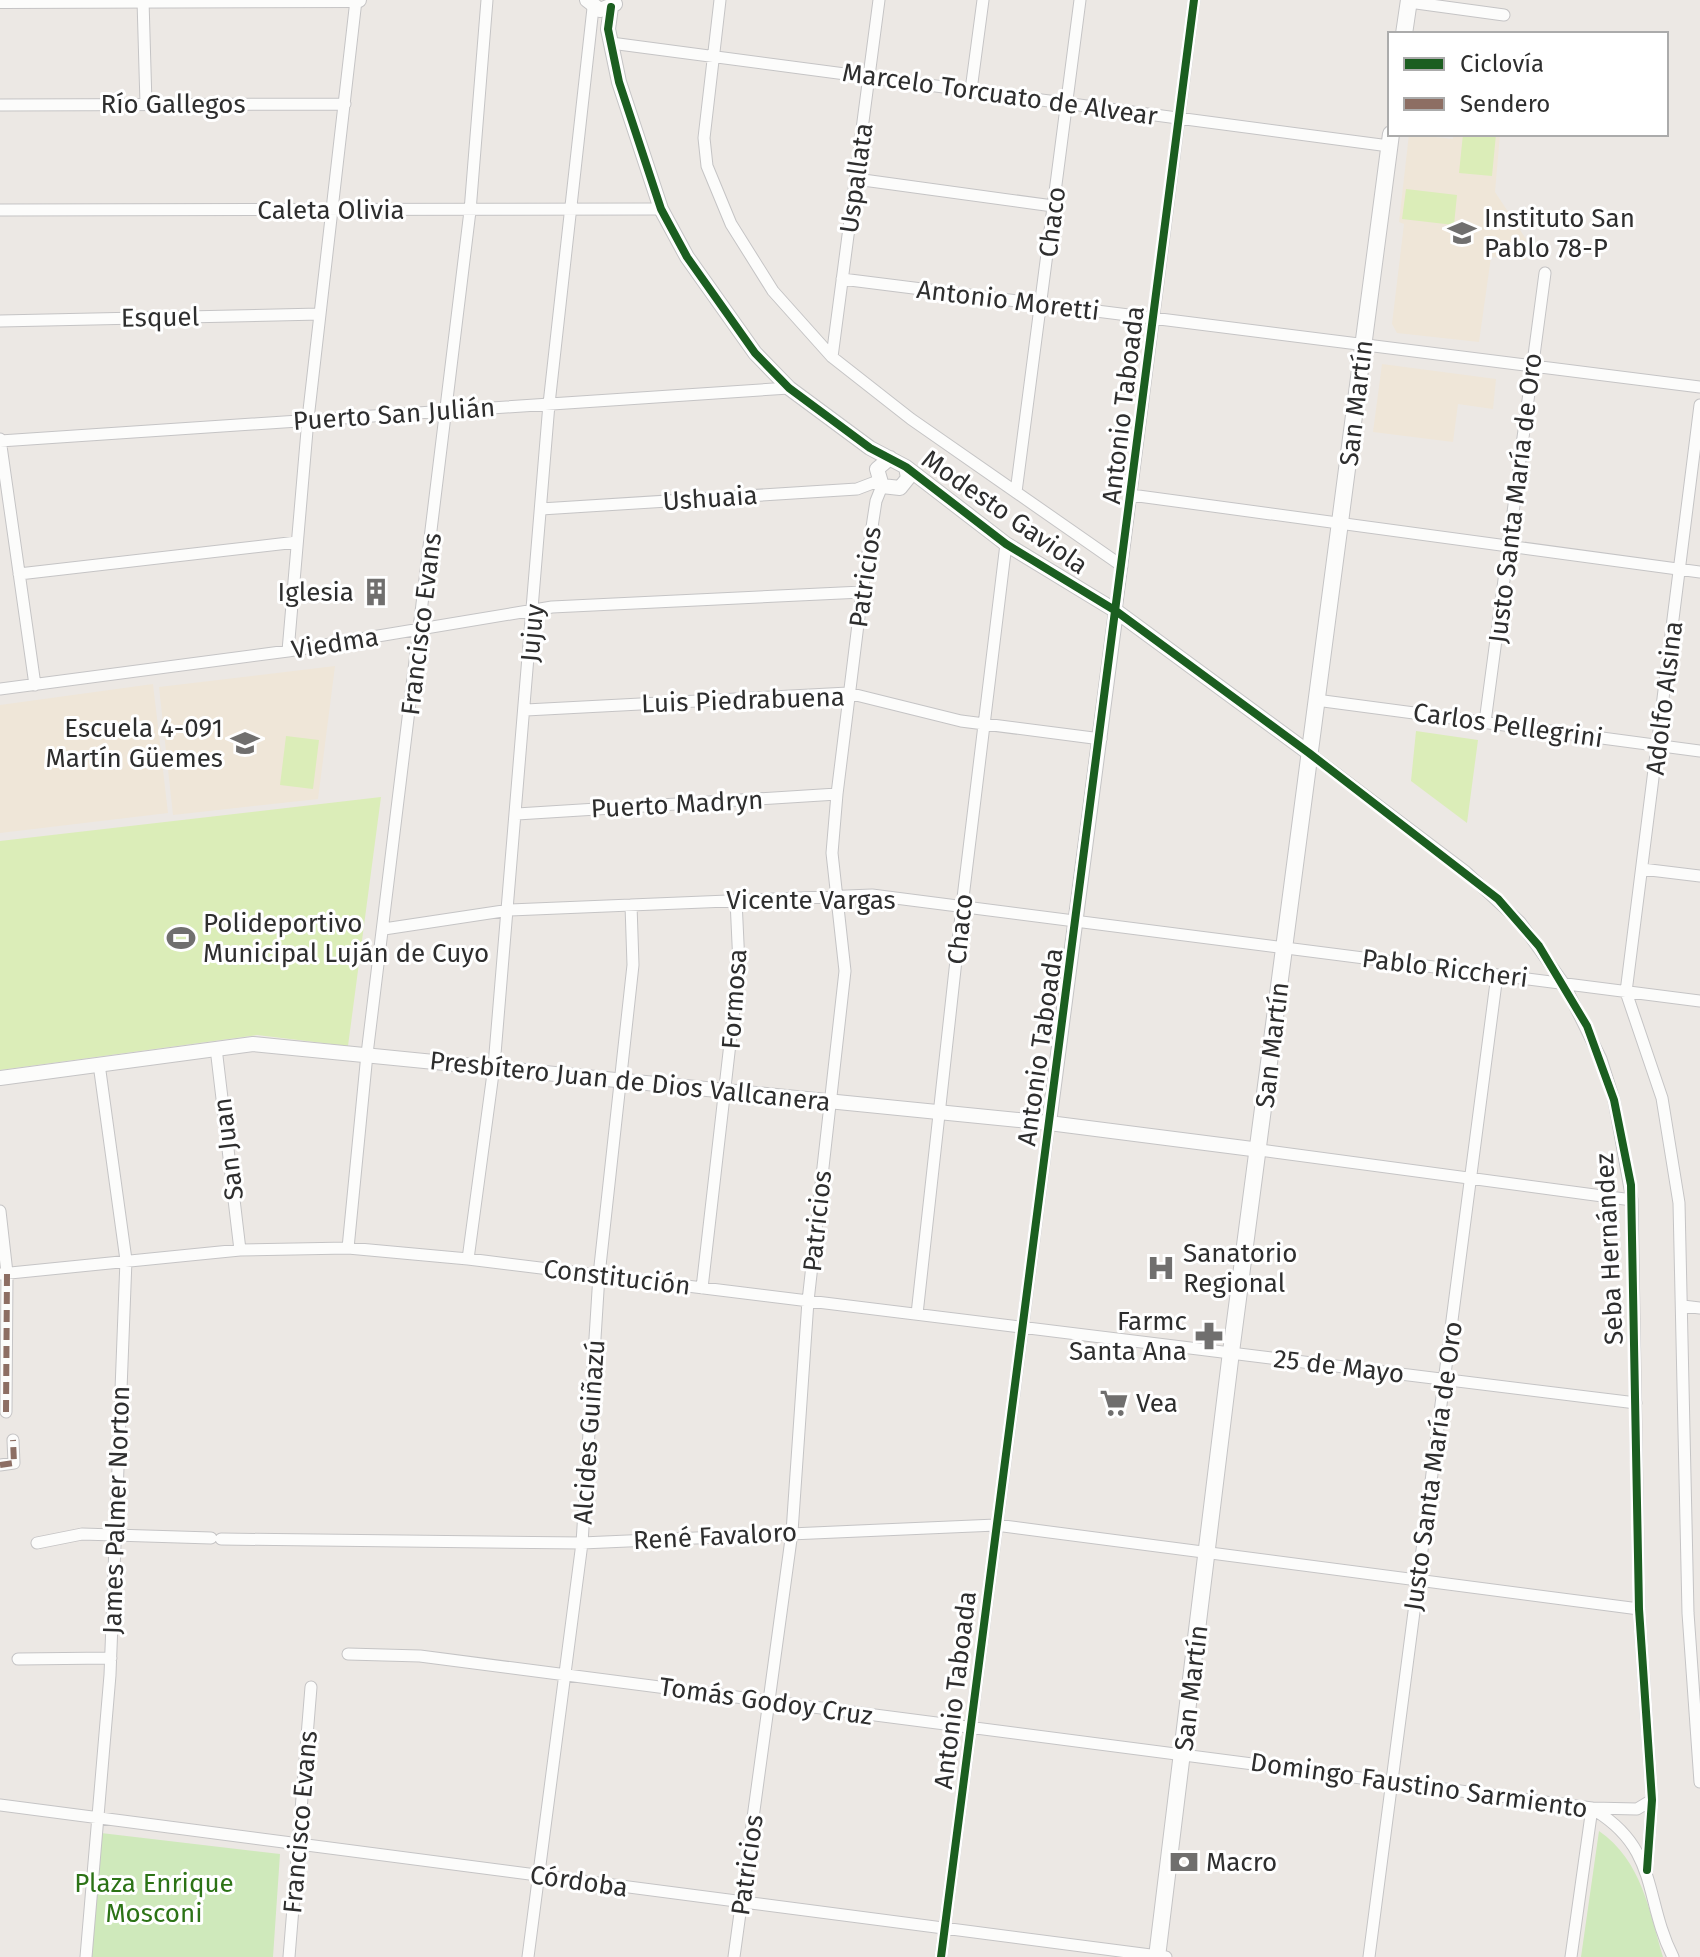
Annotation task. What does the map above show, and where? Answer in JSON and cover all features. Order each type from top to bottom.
[{"type":"main road","points":[[1404,32],[1409,1]]},
{"type":"main road","name":"San Martín","points":[[1160,1957],[1231,1352],[1260,1150],[1390,140]]},
{"type":"street","points":[[143,0],[146,104]]},
{"type":"street","points":[[0,1],[358,0],[308,419],[288,651]]},
{"type":"street","name":"Francisco Evans","points":[[348,1248],[367,1054],[470,211],[487,0]]},
{"type":"street","points":[[720,0],[704,138],[707,166],[720,201],[753,263],[799,324],[832,357],[911,419],[1122,566]]},
{"type":"street","name":"Uspallata","points":[[832,357],[879,0]]},
{"type":"street","points":[[971,90],[983,0]]},
{"type":"street","name":"Chaco","points":[[1016,492],[1080,0]]},
{"type":"street","name":"Antonio Taboada","points":[[941,1957],[1101,739],[1194,0]]},
{"type":"street","points":[[1409,1],[1504,15]]},
{"type":"street","name":"Modesto Gaviola","points":[[596,4],[609,36],[636,140],[661,209],[723,312],[789,388],[870,448],[906,467],[1006,544],[1116,611],[1309,753]]},
{"type":"street","name":"Jujuy","points":[[468,1259],[494,1066],[510,910],[549,404],[596,4]]},
{"type":"street","name":"Marcelo Torcuato de Alvear","points":[[609,36],[714,56],[869,77],[1180,118],[1390,140]]},
{"type":"street","name":"Río Gallegos","points":[[0,105],[345,104]]},
{"type":"street","points":[[856,179],[1053,206]]},
{"type":"street","name":"Caleta Olivia","points":[[0,210],[661,209]]},
{"type":"street","name":"Justo Santa María de Oro","points":[[1485,722],[1545,273]]},
{"type":"street","name":"Antonio Moretti","points":[[842,279],[1700,387]]},
{"type":"street","name":"Esquel","points":[[0,321],[320,314]]},
{"type":"street","name":"Puerto San Julián","points":[[0,440],[789,388]]},
{"type":"street","name":"Adolfo Alsina","points":[[1626,992],[1700,405]]},
{"type":"street","points":[[0,440],[35,685]]},
{"type":"street","points":[[870,448],[879,479]]},
{"type":"street","points":[[879,479],[890,458]]},
{"type":"street","points":[[900,488],[908,478],[906,467]]},
{"type":"street","name":"Modesto Gaviola","points":[[879,479],[949,503]]},
{"type":"street","name":"Ushuaia","points":[[541,509],[857,489],[879,479]]},
{"type":"street","name":"Patricios","points":[[734,1957],[792,1532],[808,1301],[845,971],[832,853],[848,693],[879,479]]},
{"type":"street","points":[[1131,495],[1700,572]]},
{"type":"street","points":[[19,574],[297,542]]},
{"type":"street","name":"Chaco","points":[[917,1314],[1006,544]]},
{"type":"street","name":"Viedma","points":[[0,689],[288,651],[534,609],[862,592]]},
{"type":"street","name":"Luis Piedrabuena","points":[[526,710],[848,693],[984,723],[1101,739]]},
{"type":"street","name":"Carlos Pellegrini","points":[[1316,700],[1700,751]]},
{"type":"street","name":"Seba Hernández","points":[[1309,753],[1498,899],[1539,946],[1564,984],[1601,1059],[1614,1100],[1632,1200],[1639,1609],[1652,1800],[1647,1870]]},
{"type":"street","name":"Puerto Madryn","points":[[517,814],[837,794]]},
{"type":"street","points":[[1642,869],[1700,876]]},
{"type":"street","name":"Vicente Vargas","points":[[384,929],[510,910],[839,895],[962,906],[1284,947]]},
{"type":"street","name":"Formosa","points":[[702,1288],[739,965],[736,900]]},
{"type":"street","name":"Alcides Guiñazú","points":[[528,1957],[582,1543],[599,1275],[623,1080],[633,965],[631,905]]},
{"type":"street","name":"Pablo Riccheri","points":[[1284,947],[1700,1001]]},
{"type":"street","name":"Justo Santa María de Oro","points":[[1369,1957],[1497,975]]},
{"type":"street","points":[[1626,992],[1670,1130],[1679,1203],[1700,1782]]},
{"type":"street","name":"Presbítero Juan de Dios Vallcanera","points":[[0,1078],[253,1044],[1049,1123],[1260,1150]]},
{"type":"street","name":"San Juan","points":[[216,1048],[240,1250]]},
{"type":"street","name":"James Palmer Norton","points":[[86,1957],[111,1658],[113,1534],[126,1260],[99,1064]]},
{"type":"street","points":[[1260,1150],[1632,1200]]},
{"type":"street","points":[[0,1211],[6,1412]]},
{"type":"street","name":"Constitución","points":[[4,1274],[240,1250],[348,1248],[468,1259],[1231,1352]]},
{"type":"street","points":[[1683,1306],[1700,1308]]},
{"type":"street","name":"25 de Mayo","points":[[1231,1352],[1636,1403]]},
{"type":"street","points":[[0,1465],[14,1463],[13,1440]]},
{"type":"street","name":"René Favaloro","points":[[37,1543],[73,1535],[113,1534],[582,1543],[996,1525],[1639,1609]]},
{"type":"street","name":"Tomás Godoy Cruz","points":[[348,1654],[420,1656],[1184,1753]]},
{"type":"street","points":[[18,1659],[111,1658]]},
{"type":"street","name":"Francisco Evans","points":[[289,1957],[311,1687]]},
{"type":"street","name":"Domingo Faustino Sarmiento","points":[[1184,1753],[1592,1808],[1637,1809],[1652,1800]]},
{"type":"street","name":"Córdoba","points":[[0,1805],[1160,1957]]},
{"type":"street","points":[[1571,1957],[1592,1808]]},
{"type":"street","name":"Seba Hernández","points":[[1592,1808],[1625,1832],[1647,1870],[1673,1957]]},
{"type":"shaded area","name":"Instituto San Pablo 78-P","points":[[1409,136],[1453,139],[1453,136],[1500,136],[1495,192],[1528,242],[1526,260],[1491,257],[1479,342],[1397,333],[1392,324],[1404,224],[1399,222]]},
{"type":"shaded area","points":[[1382,364],[1496,379],[1493,409],[1458,404],[1453,442],[1373,432]]},
{"type":"shaded area","name":"Escuela 4-091 Martín Güemes","points":[[335,666],[318,799],[173,815],[159,687]]},
{"type":"shaded area","points":[[153,684],[168,813],[0,833],[0,705]]},
{"type":"green space","points":[[1463,136],[1496,136],[1492,176],[1459,173]]},
{"type":"green space","points":[[1406,189],[1457,195],[1454,225],[1402,219]]},
{"type":"green space","points":[[1416,731],[1478,740],[1467,823],[1411,781]]},
{"type":"green space","points":[[286,736],[319,740],[313,789],[280,785]]},
{"type":"green space","name":"Polideportivo Municipal Luján de Cuyo","points":[[381,797],[348,1046],[257,1035],[0,1070],[0,841]]},
{"type":"green space","points":[[1599,1831],[1614,1843],[1634,1872],[1648,1904],[1663,1957],[1581,1957]]},
{"type":"green space","name":"Plaza Enrique Mosconi","points":[[101,1833],[280,1854],[273,1957],[92,1957]]},
{"type":"marked path","points":[[6,1412],[7,1273]]},
{"type":"marked path","points":[[0,1465],[14,1463],[13,1440]]},
{"type":"cycle path","points":[[941,1957],[1194,0]]},
{"type":"cycle path","points":[[611,7],[608,29],[619,82],[661,209],[687,257],[755,353],[789,388],[870,448],[906,467],[1006,544],[1116,611],[1309,753],[1498,899],[1539,946],[1587,1026],[1614,1100],[1631,1185],[1639,1609],[1652,1800],[1647,1870]]},
{"type":"place","name":"Instituto San Pablo 78-P","points":[[1462,233]]},
{"type":"place","name":"Iglesia","points":[[376,592]]},
{"type":"place","name":"Escuela 4-091 Martín Güemes","points":[[245,743]]},
{"type":"place","name":"Polideportivo Municipal Luján de Cuyo","points":[[181,938]]},
{"type":"place","name":"Sanatorio Regional","points":[[1161,1268]]},
{"type":"place","name":"Farmc Santa Ana","points":[[1209,1336]]},
{"type":"place","name":"Vea","points":[[1114,1403]]},
{"type":"place","name":"Macro","points":[[1184,1862]]}]
